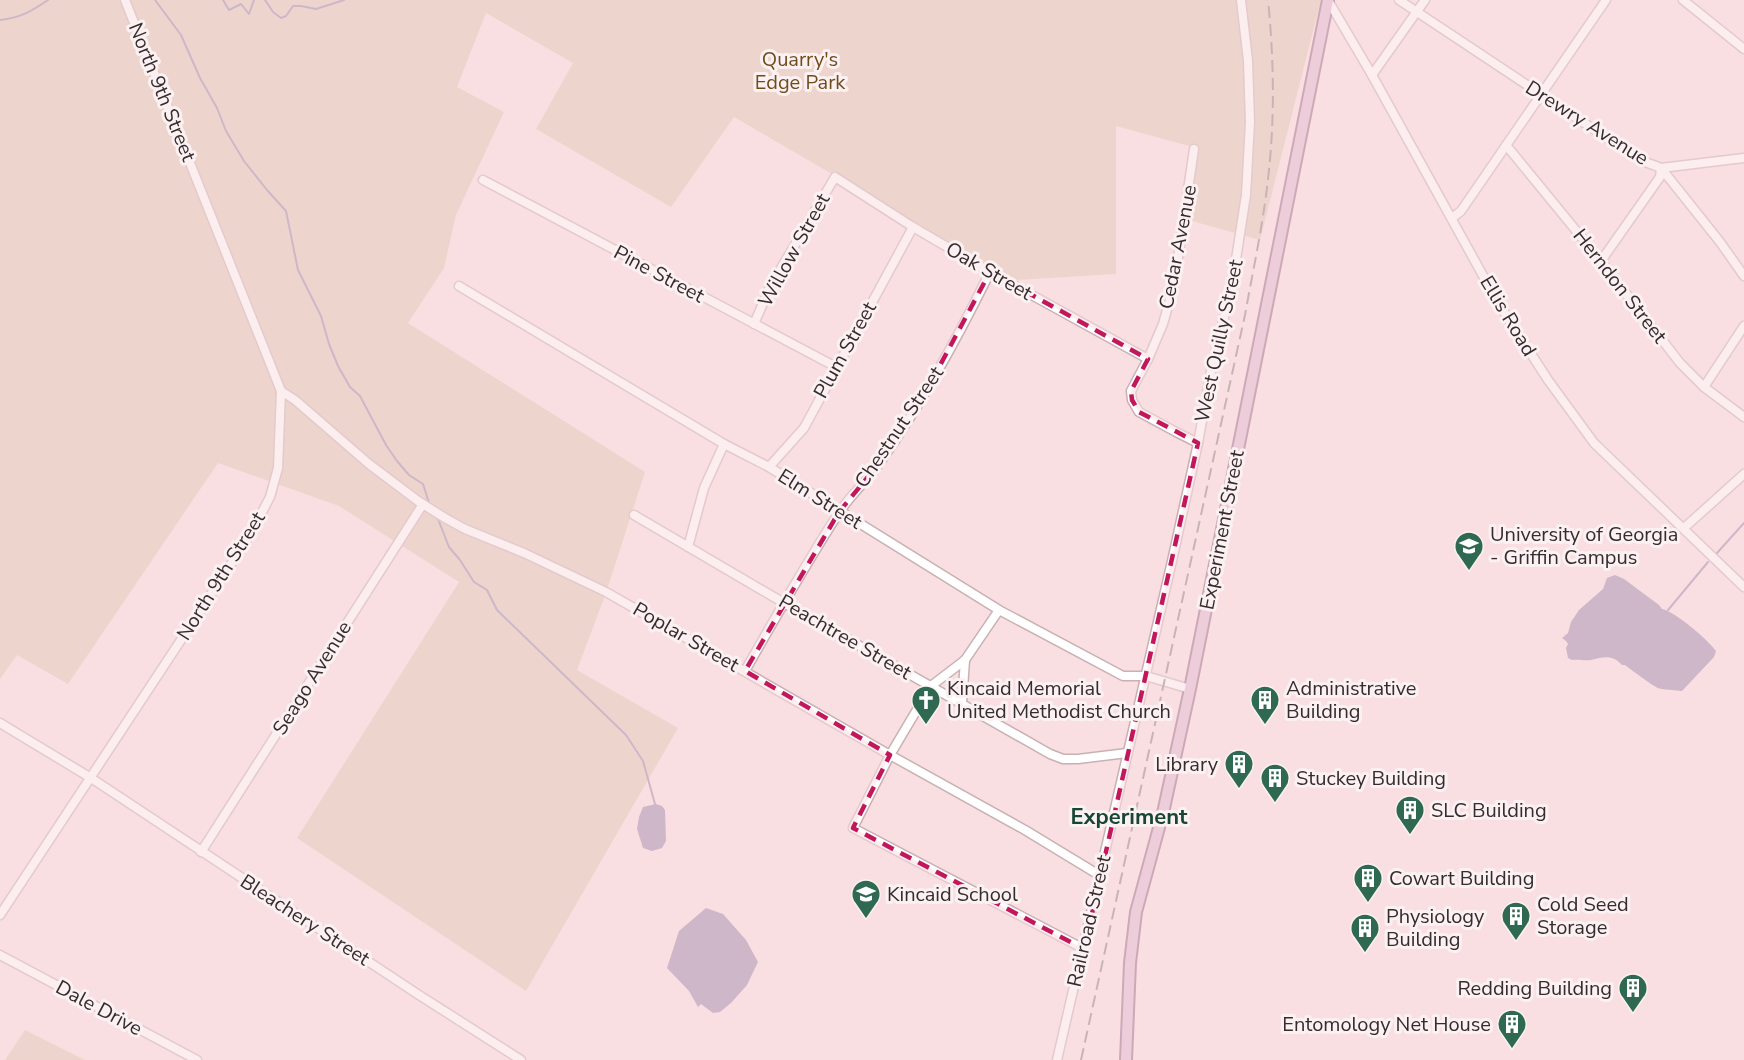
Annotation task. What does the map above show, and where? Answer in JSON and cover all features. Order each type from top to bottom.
[{"type":"main road","name":"Experiment Street","points":[[1126,1060],[1136,912],[1163,813],[1190,689],[1328,1]]},
{"type":"street","name":"North 9th Street","points":[[0,915],[250,535],[270,497],[278,468],[281,391],[125,0]]},
{"type":"street","name":"West Quilly Street","points":[[1144,676],[1232,285],[1246,195],[1250,122],[1248,61],[1241,0]]},
{"type":"street","name":"Drewry Avenue","points":[[1399,0],[1640,160],[1661,168],[1744,276]]},
{"type":"street","points":[[1372,75],[1425,0]]},
{"type":"street","points":[[1452,218],[1461,211],[1606,0]]},
{"type":"street","points":[[1683,0],[1744,49]]},
{"type":"street","name":"Ellis Road","points":[[1328,1],[1372,75],[1497,301],[1548,380],[1594,443],[1744,588]]},
{"type":"street","name":"Herndon Street","points":[[1506,145],[1601,261],[1680,363],[1704,387],[1744,417]]},
{"type":"street","name":"Cedar Avenue","points":[[1194,149],[1174,285],[1148,359],[1131,392],[1132,400],[1139,412],[1198,442]]},
{"type":"street","points":[[1601,261],[1660,177],[1661,168],[1744,158]]},
{"type":"street","name":"Oak Street","points":[[835,177],[913,227],[990,272],[1148,359]]},
{"type":"street","name":"Willow Street","points":[[754,324],[770,287],[835,177]]},
{"type":"street","name":"Pine Street","points":[[483,180],[836,367]]},
{"type":"street","name":"Plum Street","points":[[769,467],[804,428],[913,227]]},
{"type":"street","name":"Chestnut Street","points":[[745,671],[839,512],[881,461],[930,384],[990,272]]},
{"type":"street","name":"Elm Street","points":[[459,286],[724,444],[769,467],[999,610],[1123,676],[1144,676],[1190,689]]},
{"type":"street","points":[[1704,387],[1744,326]]},
{"type":"street","name":"Poplar Street","points":[[281,391],[369,464],[423,504],[465,529],[524,553],[606,592],[1100,875]]},
{"type":"street","points":[[688,547],[704,488],[724,444]]},
{"type":"street","points":[[1684,528],[1744,474]]},
{"type":"street","name":"Seago Avenue","points":[[201,852],[423,504]]},
{"type":"street","name":"Peachtree Street","points":[[634,515],[1050,754],[1063,759],[1078,759],[1128,753]]},
{"type":"street","points":[[999,610],[965,660],[931,686],[890,755],[853,828],[1084,949]]},
{"type":"street","points":[[962,703],[965,660]]},
{"type":"street","name":"Railroad Street","points":[[1057,1060],[1084,949],[1144,676]]},
{"type":"street","name":"Bleachery Street","points":[[0,723],[91,778],[521,1060]]},
{"type":"street","name":"Dale Drive","points":[[0,955],[197,1060]]},
{"type":"highlighted area","points":[[990,272],[1148,359],[1131,391],[1132,400],[1139,412],[1198,443],[1084,949],[853,828],[890,755],[745,671],[839,512],[881,461],[930,384]]},
{"type":"green space","name":"Quarry's Edge Park","points":[[0,0],[1321,0],[1260,240],[1185,219],[1189,146],[1116,126],[1116,274],[1014,280],[734,117],[671,207],[536,129],[573,63],[486,13],[457,87],[504,112],[456,215],[444,268],[408,323],[645,472],[606,593],[577,670],[678,728],[526,991],[297,838],[459,582],[339,506],[218,463],[68,684],[17,655],[0,679]]},
{"type":"green space","points":[[25,1030],[85,1060],[5,1060]]},
{"type":"shaded area","points":[[1615,575],[1624,579],[1662,609],[1683,620],[1716,651],[1714,657],[1682,691],[1658,688],[1611,658],[1572,660],[1568,658],[1566,648],[1568,644],[1562,638],[1568,633],[1571,622],[1579,610],[1603,589],[1607,578]]},
{"type":"shaded area","points":[[656,804],[665,810],[666,841],[662,848],[652,851],[643,848],[637,829],[643,807]]},
{"type":"shaded area","points":[[706,908],[723,914],[746,940],[758,962],[747,985],[731,1003],[720,1012],[713,1013],[701,1004],[698,1007],[689,991],[667,968],[679,931]]},
{"type":"waterway","points":[[0,20],[14,18],[48,0]]},
{"type":"waterway","points":[[155,0],[181,35],[226,131],[244,161],[286,211],[298,270],[321,316],[338,366],[350,387],[360,396],[397,461],[409,475],[423,484],[430,506]]},
{"type":"waterway","points":[[223,0],[229,10],[241,4],[249,14],[254,0]]},
{"type":"waterway","points":[[265,0],[273,12],[281,18],[286,16],[293,6],[316,9],[344,0]]},
{"type":"waterway","points":[[438,519],[449,547],[474,582],[487,590],[497,610],[626,735],[643,761],[655,804]]},
{"type":"waterway","points":[[1717,553],[1744,523]]},
{"type":"waterway","points":[[1668,610],[1708,562]]},
{"type":"railway","points":[[1081,1060],[1245,315],[1261,230],[1273,112],[1272,45],[1268,0]]},
{"type":"place","name":"University of Georgia - Griffin Campus","points":[[1469,572]]},
{"type":"place","name":"Kincaid Memorial United Methodist Church","points":[[926,726]]},
{"type":"place","name":"Administrative Building","points":[[1265,726]]},
{"type":"place","name":"Library","points":[[1239,790]]},
{"type":"place","name":"Stuckey Building","points":[[1275,804]]},
{"type":"place","name":"SLC Building","points":[[1410,836]]},
{"type":"place","name":"Cowart Building","points":[[1368,904]]},
{"type":"place","name":"Kincaid School","points":[[866,920]]},
{"type":"place","name":"Cold Seed Storage","points":[[1516,942]]},
{"type":"place","name":"Physiology Building","points":[[1365,954]]},
{"type":"place","name":"Redding Building","points":[[1633,1014]]},
{"type":"place","name":"Entomology Net House","points":[[1512,1050]]},
{"type":"district","name":"Experiment","points":[[1129,817]]}]
